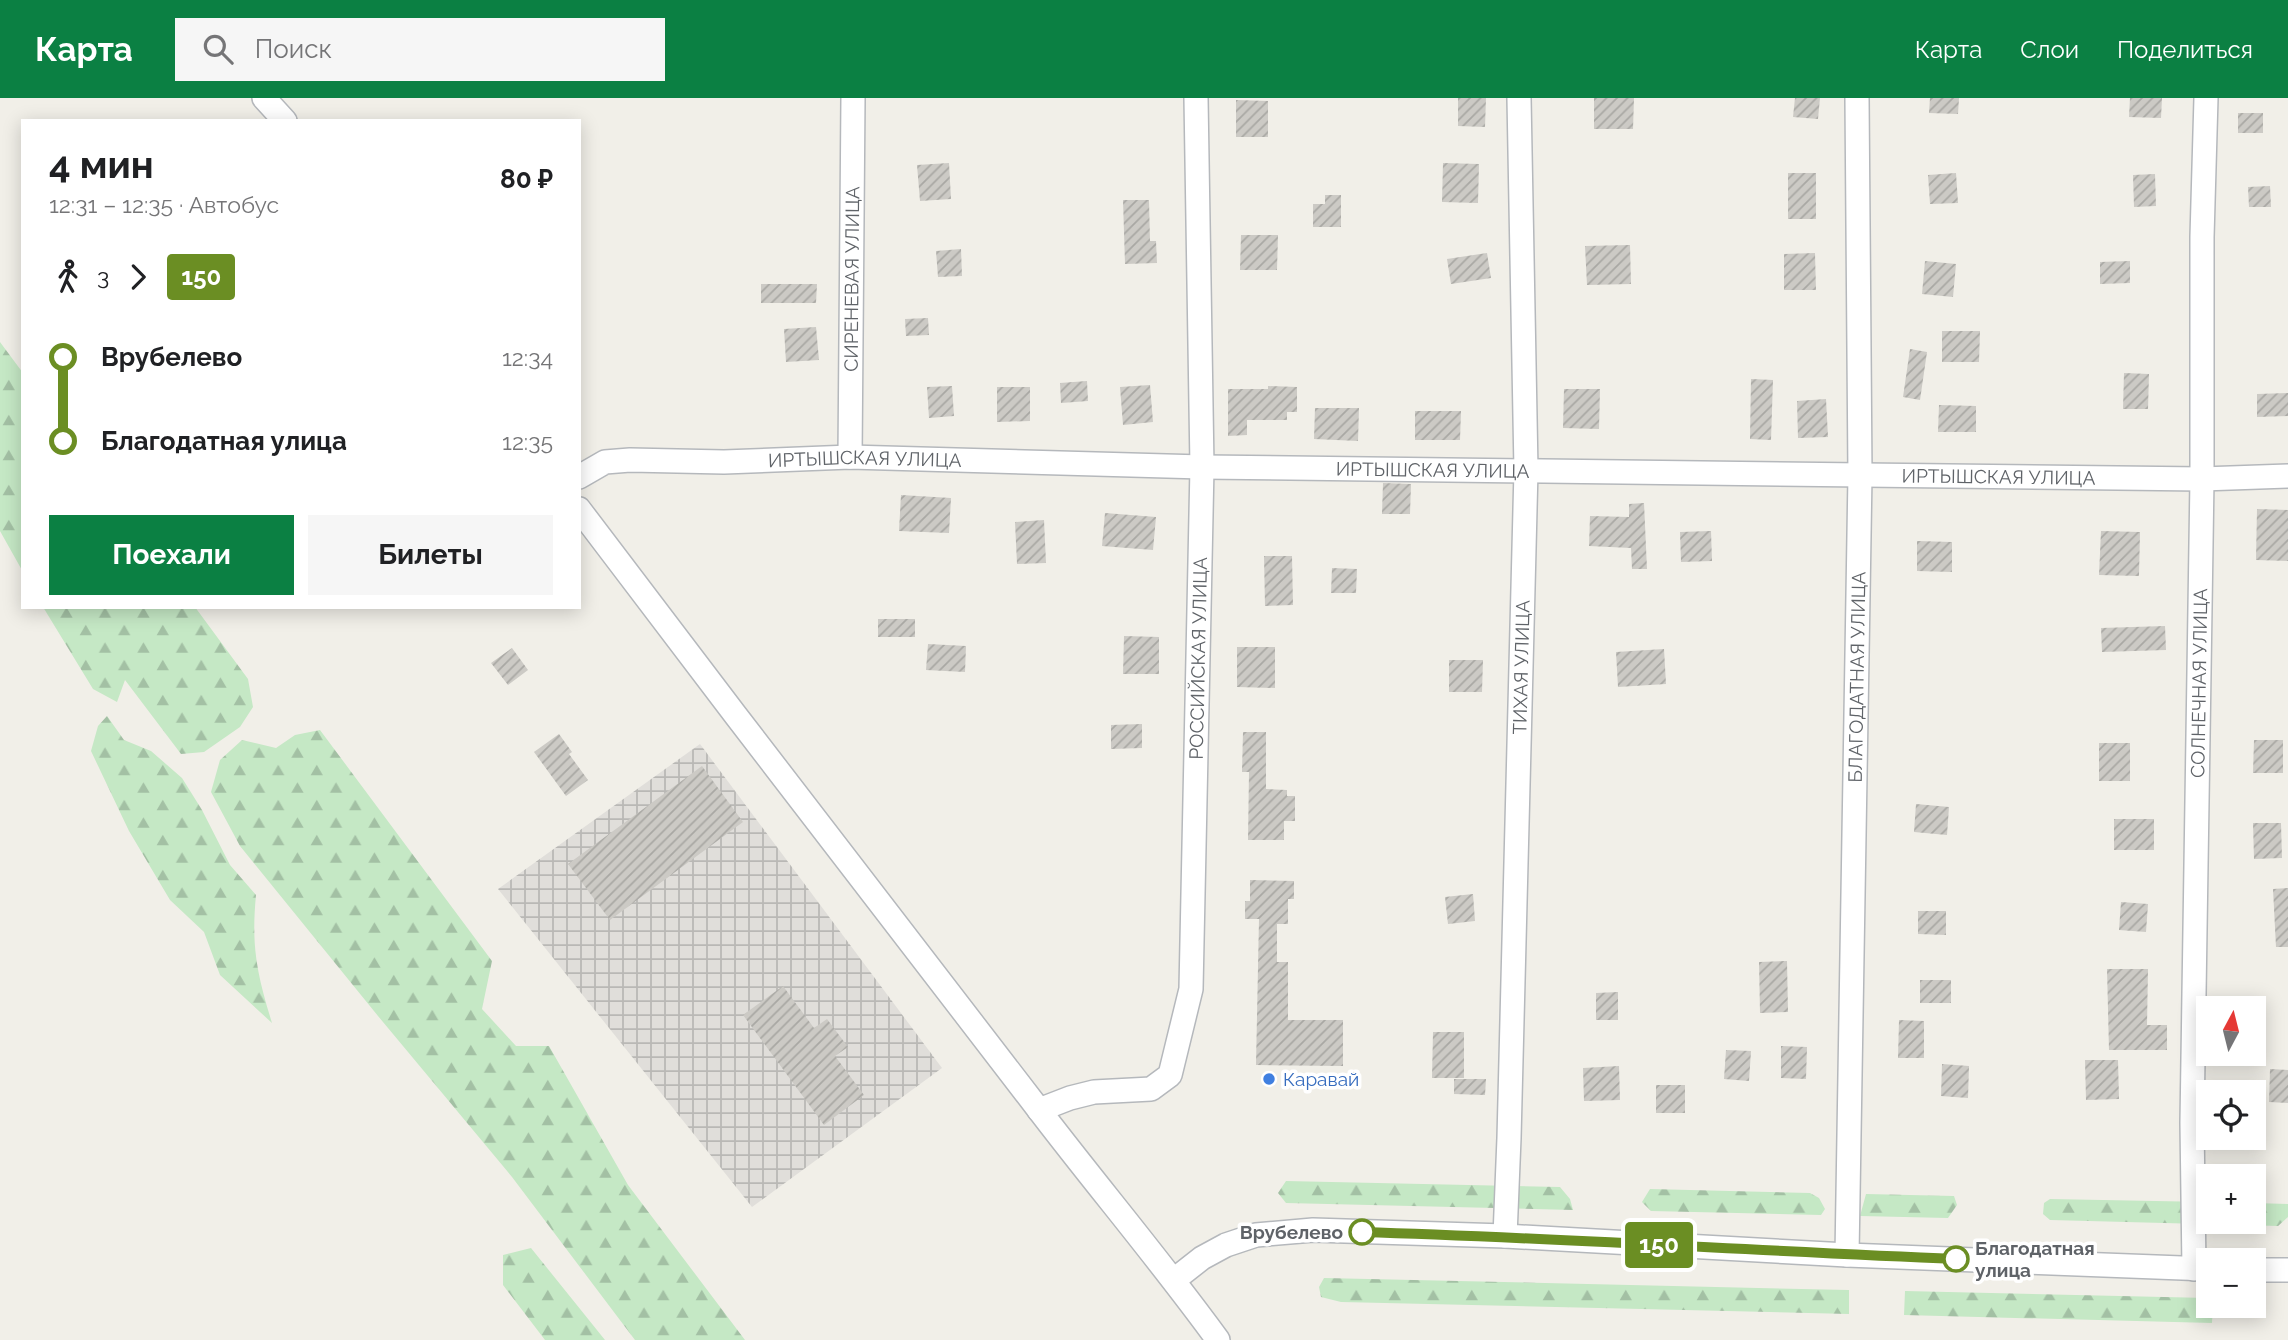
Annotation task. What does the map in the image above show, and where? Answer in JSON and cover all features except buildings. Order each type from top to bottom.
[{"type":"street","points":[[264,98],[283,119]]},
{"type":"street","name":"СИРЕНЕВАЯ УЛИЦА","points":[[850,457],[853,98]]},
{"type":"street","name":"РОССИЙСКАЯ УЛИЦА","points":[[1038,1110],[1094,1092],[1152,1089],[1170,1075],[1191,989],[1202,467],[1196,98]]},
{"type":"street","name":"ТИХАЯ УЛИЦА","points":[[1505,1236],[1526,470],[1518,98]]},
{"type":"street","name":"БЛАГОДАТНАЯ УЛИЦА","points":[[1847,1255],[1860,475],[1857,98]]},
{"type":"street","name":"СОЛНЕЧНАЯ УЛИЦА","points":[[2200,1248],[2192,1123],[2202,479],[2202,237],[2206,98]]},
{"type":"street","name":"ИРТЫШСКАЯ УЛИЦА","points":[[581,476],[605,462],[618,461],[724,462],[850,457],[1202,467],[2202,479],[2288,477]]},
{"type":"street","points":[[581,512],[1038,1110],[1219,1340]]},
{"type":"street","points":[[1174,1280],[1202,1258],[1226,1245],[1256,1235],[1313,1230],[1505,1236],[1847,1255],[2196,1269]]},
{"type":"street","points":[[2266,1270],[2288,1270]]},
{"type":"shaded area","points":[[700,744],[942,1068],[752,1207],[498,889]]},
{"type":"green space","points":[[0,342],[21,370],[21,568],[0,531]]},
{"type":"green space","points":[[44,609],[196,609],[248,679],[253,707],[240,727],[204,752],[181,754],[125,680],[117,702],[93,689]]},
{"type":"green space","points":[[107,716],[124,740],[151,751],[182,778],[230,865],[256,895],[256,960],[272,1023],[220,975],[204,932],[170,900],[129,831],[91,751],[98,726]]},
{"type":"green space","points":[[320,730],[492,961],[482,1009],[516,1046],[549,1046],[628,1185],[745,1340],[635,1340],[512,1177],[240,846],[211,792],[220,760],[242,740],[276,748],[295,735]]},
{"type":"green space","points":[[1286,1181],[1560,1187],[1570,1199],[1573,1210],[1286,1203],[1278,1193]]},
{"type":"green space","points":[[1650,1189],[1810,1193],[1819,1198],[1825,1209],[1821,1215],[1651,1211],[1642,1202]]},
{"type":"green space","points":[[1866,1194],[1954,1196],[1957,1205],[1948,1218],[1860,1216]]},
{"type":"green space","points":[[2050,1199],[2196,1202],[2196,1224],[2050,1220],[2043,1214],[2044,1203]]},
{"type":"green space","points":[[2266,1203],[2288,1204],[2288,1217],[2278,1226],[2266,1226]]},
{"type":"green space","points":[[531,1248],[605,1340],[545,1340],[503,1285],[503,1255]]},
{"type":"green space","points":[[1324,1278],[1849,1290],[1849,1314],[1341,1302],[1321,1297],[1319,1287]]},
{"type":"green space","points":[[1905,1291],[2196,1298],[2196,1318],[2212,1318],[2212,1323],[1904,1315]]},
{"type":"bus line","name":"150","points":[[1362,1232],[1505,1236],[1956,1259]]},
{"type":"place","name":"Каравай","points":[[1269,1079]]},
{"type":"place","name":"Врубелево","points":[[1362,1232]]},
{"type":"place","name":"Благодатная улица","points":[[1956,1259]]}]
